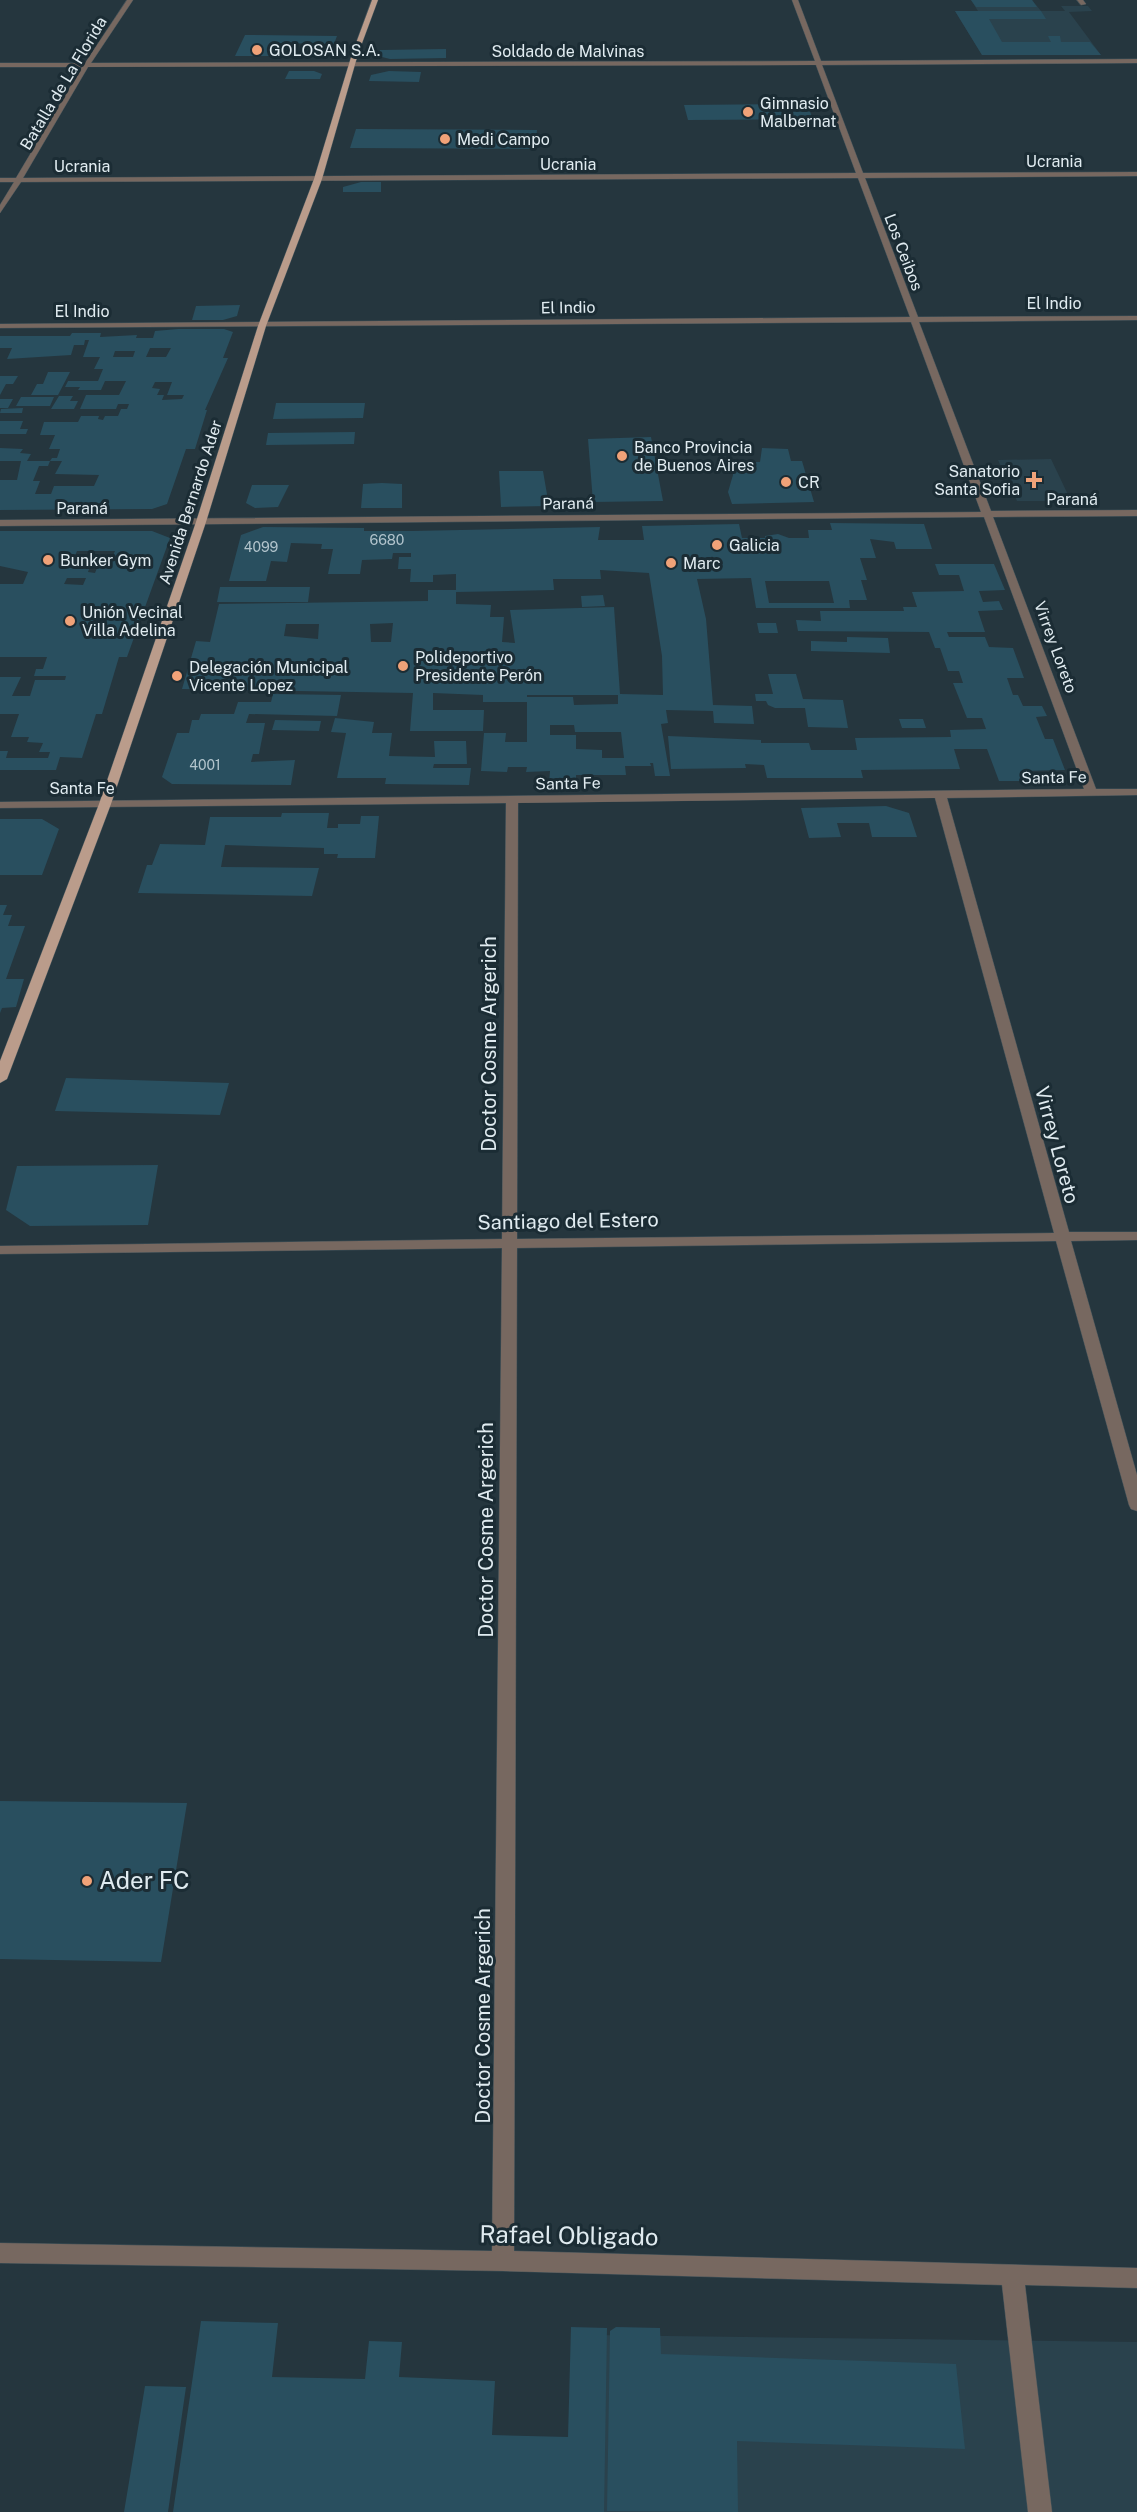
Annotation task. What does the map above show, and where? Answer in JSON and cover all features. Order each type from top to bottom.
[{"type":"main road","name":"Avenida Bernardo Ader","points":[[0,1079],[105,804],[201,522],[262,326],[318,179],[351,66],[375,0]]},
{"type":"street","name":"Batalla de La Florida","points":[[0,211],[21,180],[86,66],[130,0]]},
{"type":"street","name":"Los Ceibos","points":[[795,0],[988,514]]},
{"type":"street","name":"Soldado de Malvinas","points":[[0,65],[351,66],[1137,62]]},
{"type":"street","name":"Ucrania","points":[[0,180],[1137,174]]},
{"type":"street","name":"El Indio","points":[[0,326],[262,326],[1137,318]]},
{"type":"street","name":"Paraná","points":[[0,523],[1137,513]]},
{"type":"street","name":"Virrey Loreto","points":[[988,514],[1091,792]]},
{"type":"street","name":"Santa Fe","points":[[0,805],[1137,792]]},
{"type":"street","name":"Virrey Loreto","points":[[940,795],[1137,1505]]},
{"type":"street","name":"Doctor Cosme Argerich","points":[[503,2261],[512,800]]},
{"type":"street","name":"Santiago del Estero","points":[[0,1250],[1137,1236]]},
{"type":"street","name":"Rafael Obligado","points":[[0,2253],[503,2261],[1137,2278]]},
{"type":"street","points":[[1012,2274],[1040,2512]]},
{"type":"shaded area","points":[[971,0],[1032,0],[1041,11],[1065,11],[1061,6],[1088,6],[1092,11],[1069,12],[1101,55],[982,55],[955,11],[978,11]]},
{"type":"shaded area","name":"Sanatorio Santa Sofia","points":[[1051,459],[1071,501],[1017,501],[998,460]]},
{"type":"shaded area","points":[[593,2335],[1137,2342],[1137,2512],[591,2512]]},
{"type":"building","points":[[971,0],[1032,0],[1037,7],[976,7]]},
{"type":"building","points":[[955,11],[1041,11],[1046,19],[989,19],[1002,42],[1051,42],[1048,36],[1060,36],[1061,42],[1090,42],[1101,55],[982,55]]},
{"type":"building","name":"GOLOSAN S.A.","points":[[245,35],[337,36],[334,44],[278,43],[272,56],[235,56]]},
{"type":"building","points":[[446,49],[446,58],[390,59],[378,56],[380,50]]},
{"type":"building","points":[[289,71],[314,71],[322,74],[320,79],[285,79]]},
{"type":"building","points":[[389,71],[421,72],[419,82],[369,81],[371,75]]},
{"type":"building","name":"Gimnasio Malbernat","points":[[807,104],[813,119],[688,120],[684,105]]},
{"type":"building","name":"Medi Campo","points":[[356,129],[537,130],[535,149],[350,148]]},
{"type":"building","points":[[361,182],[381,182],[381,192],[343,192],[343,187]]},
{"type":"building","points":[[240,305],[237,316],[223,320],[192,320],[196,306]]},
{"type":"building","points":[[224,329],[233,332],[223,358],[228,358],[205,410],[207,410],[195,449],[186,449],[167,504],[152,509],[0,510],[0,480],[17,480],[21,461],[0,461],[0,448],[23,449],[20,453],[31,454],[27,461],[50,461],[52,458],[57,458],[60,449],[49,449],[55,435],[40,435],[44,422],[78,422],[81,416],[99,416],[98,419],[103,420],[105,416],[118,416],[121,409],[127,409],[129,404],[118,404],[116,409],[80,409],[86,395],[119,395],[126,381],[105,381],[101,390],[78,390],[80,387],[65,387],[68,381],[98,381],[103,369],[94,369],[100,357],[83,357],[89,340],[85,340],[84,345],[74,345],[71,355],[7,359],[12,348],[0,348],[0,336],[70,336],[72,333],[101,333],[100,337],[137,335],[136,338],[153,338],[155,331]],"holes":[[[150,348],[171,348],[166,357],[146,357]],[[115,351],[135,351],[133,357],[113,357]],[[155,382],[172,382],[167,395],[184,395],[182,399],[162,400],[164,395],[157,395],[160,389],[152,388]],[[50,461],[62,461],[55,474],[99,475],[94,486],[54,486],[51,494],[35,494],[40,481],[33,481],[39,466],[48,466]]]},
{"type":"building","points":[[48,372],[70,372],[58,395],[31,395],[37,384],[43,384]]},
{"type":"building","points":[[0,376],[18,376],[13,384],[6,384],[0,395]]},
{"type":"building","points":[[59,396],[73,396],[70,401],[78,401],[74,409],[51,409]]},
{"type":"building","points":[[21,397],[54,397],[50,406],[16,406]]},
{"type":"building","points":[[0,399],[13,399],[8,408],[0,408]]},
{"type":"building","points":[[276,403],[365,403],[363,418],[273,419]]},
{"type":"building","points":[[23,408],[22,413],[0,413],[1,409]]},
{"type":"building","points":[[0,421],[23,421],[20,429],[28,429],[26,434],[0,434]]},
{"type":"building","points":[[355,432],[354,444],[266,445],[268,433]]},
{"type":"building","name":"Banco Provincia de Buenos Aires","points":[[651,437],[663,501],[593,502],[588,439]]},
{"type":"building","name":"CR","points":[[762,448],[788,449],[791,461],[802,461],[814,502],[732,504],[728,492],[733,475],[731,462],[760,462]]},
{"type":"building","points":[[499,471],[543,471],[549,506],[501,507]]},
{"type":"building","points":[[363,484],[402,484],[402,508],[361,508]]},
{"type":"building","points":[[252,485],[289,485],[278,507],[255,508],[246,503]]},
{"type":"building","points":[[830,523],[924,524],[932,549],[896,549],[894,542],[870,539],[876,558],[860,558],[867,580],[861,580],[867,600],[849,600],[850,608],[756,608],[751,578],[697,579],[706,619],[713,705],[752,706],[754,724],[714,723],[713,711],[666,710],[668,723],[661,724],[670,776],[655,776],[653,763],[650,763],[651,766],[625,766],[626,775],[576,775],[576,783],[549,783],[550,771],[526,772],[527,767],[508,767],[507,772],[481,771],[484,733],[506,733],[505,742],[527,742],[527,702],[483,702],[483,695],[433,693],[433,710],[484,710],[483,731],[410,731],[413,693],[182,689],[196,641],[210,642],[219,604],[428,601],[428,590],[456,590],[456,574],[433,575],[433,582],[410,582],[411,569],[398,569],[399,557],[411,557],[411,553],[393,553],[392,559],[362,560],[360,574],[328,574],[333,549],[321,549],[322,544],[291,543],[287,562],[271,561],[266,581],[229,581],[241,535],[263,527],[412,531],[600,527],[598,540],[644,540],[642,526],[739,524],[742,538],[765,538],[765,536],[778,534],[789,538],[809,538],[808,530],[832,530]],"holes":[[[600,570],[649,573],[662,656],[663,695],[620,694],[614,607],[510,610],[515,643],[502,642],[504,617],[490,617],[491,605],[456,604],[456,592],[554,590],[553,579],[601,579]],[[765,581],[829,581],[834,603],[769,603]],[[393,623],[391,642],[371,642],[370,624]],[[286,624],[319,624],[318,639],[284,636]],[[527,695],[618,695],[618,704],[574,705],[573,697],[527,697]],[[550,725],[574,725],[575,732],[621,732],[624,758],[602,758],[602,750],[576,749],[576,735],[550,735]]]},
{"type":"building","points":[[0,531],[152,531],[170,538],[127,657],[119,657],[102,714],[96,714],[82,758],[60,757],[56,770],[0,770],[0,751],[8,751],[6,758],[48,758],[50,752],[39,752],[43,743],[27,742],[29,737],[11,737],[19,714],[0,714],[0,677],[21,677],[12,696],[30,696],[35,680],[65,680],[66,676],[34,676],[36,669],[43,669],[47,657],[0,657],[0,584],[23,584],[28,572],[0,566]],"holes":[[[77,551],[115,551],[111,560],[100,560],[95,573],[88,572],[89,569],[70,568]],[[67,578],[86,578],[83,585],[64,584]]]},
{"type":"building","points":[[935,564],[994,564],[1005,590],[979,591],[983,602],[999,601],[1003,610],[978,611],[985,632],[947,632],[949,637],[985,637],[989,647],[1013,648],[1024,678],[1007,678],[1013,695],[1018,695],[1023,706],[1042,706],[1047,716],[1036,717],[1045,739],[1053,739],[1065,770],[1022,771],[1025,781],[999,781],[987,749],[954,749],[960,769],[861,770],[863,778],[767,778],[764,765],[745,764],[746,768],[671,769],[668,736],[761,740],[761,743],[809,743],[811,750],[857,750],[855,738],[951,737],[950,730],[986,729],[982,718],[967,718],[953,683],[963,683],[959,671],[948,671],[940,648],[935,648],[929,632],[798,631],[796,620],[821,621],[820,611],[904,611],[903,607],[917,607],[912,592],[964,591],[959,575],[939,575]]},
{"type":"building","points":[[220,587],[310,587],[308,602],[217,602]]},
{"type":"building","points":[[603,595],[605,606],[582,607],[581,596]]},
{"type":"building","points":[[757,623],[776,623],[778,633],[759,633]]},
{"type":"building","points":[[847,637],[888,638],[890,653],[811,651],[811,641],[847,642]]},
{"type":"building","points":[[768,674],[796,674],[803,699],[843,700],[848,728],[808,727],[805,708],[775,708],[768,705],[766,701],[756,701],[755,694],[773,694]]},
{"type":"building","points":[[273,694],[341,695],[337,716],[249,714],[246,723],[265,723],[259,754],[253,754],[251,762],[295,760],[291,785],[172,784],[162,777],[177,733],[189,733],[192,720],[199,720],[201,714],[234,714],[238,702],[271,702]]},
{"type":"building","points":[[335,718],[374,722],[372,733],[392,733],[389,756],[435,757],[434,741],[466,741],[467,764],[434,764],[433,768],[471,768],[469,785],[385,784],[386,778],[337,778],[346,733],[331,732]]},
{"type":"building","points":[[899,719],[923,719],[926,728],[902,728]]},
{"type":"building","points":[[275,720],[321,721],[319,731],[272,730]]},
{"type":"building","points":[[886,806],[909,813],[917,837],[872,837],[869,823],[837,823],[841,837],[809,838],[801,808]]},
{"type":"building","points":[[282,813],[329,813],[327,828],[338,828],[338,824],[360,824],[361,816],[379,816],[375,858],[337,858],[338,854],[324,854],[324,848],[225,845],[221,867],[319,868],[312,896],[138,893],[147,865],[152,865],[160,844],[205,845],[210,817],[281,817]]},
{"type":"building","points":[[0,819],[42,819],[59,829],[42,875],[0,875]]},
{"type":"building","points":[[0,905],[7,905],[3,915],[12,915],[8,926],[25,926],[6,979],[24,979],[16,1007],[2,1008],[0,1013]]},
{"type":"building","points":[[66,1078],[229,1083],[220,1115],[55,1111]]},
{"type":"building","points":[[158,1165],[148,1225],[30,1226],[6,1210],[17,1166]]},
{"type":"building","name":"Ader FC","points":[[0,1801],[187,1803],[161,1962],[0,1959]]},
{"type":"building","points":[[201,2321],[278,2323],[272,2377],[365,2379],[369,2341],[402,2342],[399,2377],[495,2381],[492,2435],[568,2437],[571,2327],[607,2328],[604,2512],[173,2512]]},
{"type":"building","points":[[616,2327],[660,2328],[661,2354],[956,2364],[965,2449],[737,2441],[738,2512],[607,2511],[610,2331]]},
{"type":"building","points":[[145,2386],[186,2387],[168,2512],[124,2512]]},
{"type":"place","name":"GOLOSAN S.A.","points":[[257,50]]},
{"type":"place","name":"Gimnasio Malbernat","points":[[748,112]]},
{"type":"place","name":"Medi Campo","points":[[445,139]]},
{"type":"place","name":"Banco Provincia de Buenos Aires","points":[[622,456]]},
{"type":"place","name":"Sanatorio Santa Sofia","points":[[1034,480]]},
{"type":"place","name":"CR","points":[[786,482]]},
{"type":"place","name":"Galicia","points":[[717,545]]},
{"type":"place","name":"Bunker Gym","points":[[48,560]]},
{"type":"place","name":"Marc","points":[[671,563]]},
{"type":"place","name":"Unión Vecinal Villa Adelina","points":[[70,621]]},
{"type":"place","name":"Polideportivo Presidente Perón","points":[[403,666]]},
{"type":"place","name":"Delegación Municipal Vicente Lopez","points":[[177,676]]},
{"type":"place","name":"Ader FC","points":[[87,1881]]}]
